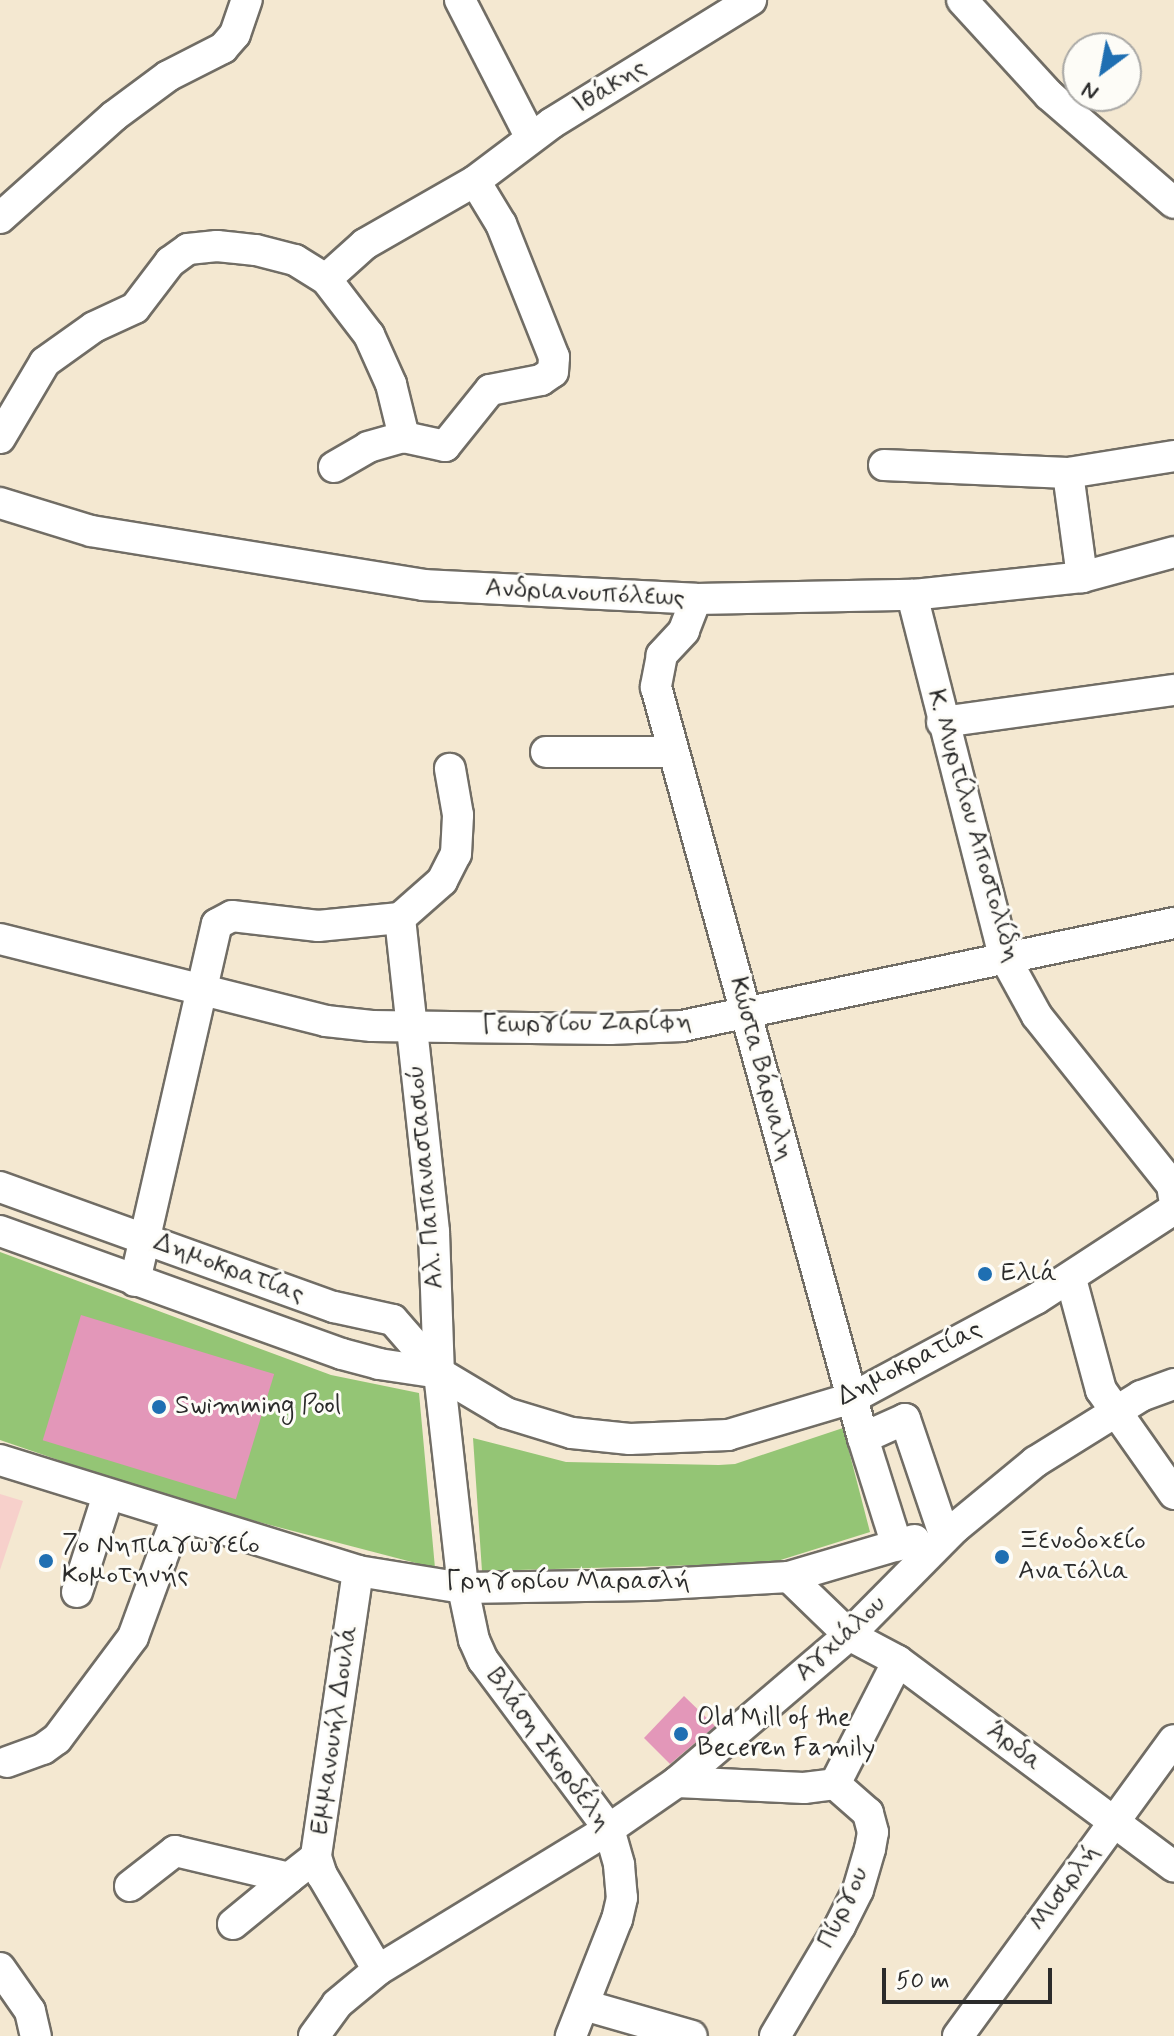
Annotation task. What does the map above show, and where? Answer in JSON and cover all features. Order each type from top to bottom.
[{"type":"street","points":[[0,218],[114,116],[168,76],[223,48],[235,34],[247,0]]},
{"type":"street","points":[[460,0],[531,138]]},
{"type":"street","name":"Ιθάκης","points":[[326,279],[365,244],[475,181],[531,138],[751,0]]},
{"type":"street","points":[[962,0],[1049,95],[1174,203]]},
{"type":"street","points":[[334,467],[368,447],[404,437],[445,446],[490,390],[541,380],[553,372],[554,357],[501,224],[475,181]]},
{"type":"street","points":[[0,438],[45,362],[94,327],[135,308],[170,262],[188,249],[217,246],[256,250],[295,260],[326,279],[369,335],[391,384],[404,437]]},
{"type":"street","points":[[884,465],[1068,473],[1174,456]]},
{"type":"street","points":[[1068,473],[1082,577]]},
{"type":"street","name":"Ανδριανουπόλεως","points":[[0,503],[91,531],[423,585],[696,599],[912,595],[1082,577],[1174,552]]},
{"type":"street","name":"Κ. Μυρτίλου Αποστολίδη","points":[[912,595],[1004,956],[1037,1016],[1174,1194]]},
{"type":"street","name":"Κώστα Βάρναλη","points":[[696,599],[684,631],[662,655],[656,687],[863,1438],[897,1546]]},
{"type":"street","points":[[942,722],[1174,690]]},
{"type":"street","points":[[546,752],[673,752]]},
{"type":"street","points":[[135,1281],[217,924],[232,916],[318,926],[400,918],[442,881],[456,854],[458,815],[450,769]]},
{"type":"street","name":"Αλ. Παπαναστασιού","points":[[400,918],[414,1024],[434,1232],[439,1373],[463,1588]]},
{"type":"street","name":"Γεωργίου Ζαρίφη","points":[[0,939],[326,1021],[372,1026],[414,1024],[610,1029],[682,1026],[746,1014],[1004,956],[1174,923]]},
{"type":"street","name":"Δημοκρατίας","points":[[0,1187],[334,1307],[393,1320],[439,1373],[506,1413],[534,1424],[572,1433],[630,1439],[728,1435],[852,1398],[1071,1279],[1174,1194]]},
{"type":"street","name":"Δημοκρατίας","points":[[0,1231],[342,1354],[379,1364],[439,1373]]},
{"type":"street","points":[[1071,1279],[1098,1382],[1174,1494]]},
{"type":"street","name":"Αγχιάλου","points":[[314,2036],[337,2004],[378,1970],[609,1829],[677,1782],[849,1635],[949,1530],[1035,1462],[1141,1396],[1174,1384]]},
{"type":"street","points":[[863,1438],[905,1419],[949,1530]]},
{"type":"street","name":"Γρηγορίου Μαρασλή","points":[[0,1460],[358,1571],[463,1588],[646,1585],[789,1577],[949,1530]]},
{"type":"street","points":[[77,1592],[108,1495]]},
{"type":"street","points":[[7,1762],[43,1749],[57,1739],[133,1637],[177,1517]]},
{"type":"street","name":"Εμμανουήλ Δουλά","points":[[358,1571],[316,1857],[322,1875],[378,1970]]},
{"type":"street","name":"Άρδα","points":[[789,1577],[849,1635],[898,1661],[1174,1867]]},
{"type":"street","name":"Βλάση Σκορδέλη","points":[[463,1588],[480,1656],[609,1829],[619,1865],[622,1898],[609,1943],[571,2036]]},
{"type":"street","points":[[677,1782],[804,1788],[835,1784],[898,1661]]},
{"type":"street","name":"Μισιρλή","points":[[958,2036],[1174,1740]]},
{"type":"street","name":"Πύργου","points":[[775,2036],[840,1926],[858,1890],[870,1849],[873,1832],[868,1813],[835,1784]]},
{"type":"street","points":[[130,1886],[175,1851],[289,1878]]},
{"type":"street","points":[[233,1924],[316,1857]]},
{"type":"street","points":[[0,1968],[30,2011],[36,2036]]},
{"type":"street","points":[[584,2005],[692,2036]]},
{"type":"shaded area","points":[[0,1494],[23,1501],[0,1570]]},
{"type":"green space","points":[[0,1252],[331,1375],[419,1393],[435,1568],[178,1501],[0,1440]]},
{"type":"green space","points":[[843,1428],[870,1532],[771,1563],[482,1571],[473,1438],[566,1462],[719,1465],[735,1464]]},
{"type":"building","name":"Swimming Pool","points":[[81,1315],[274,1374],[236,1499],[43,1440]]},
{"type":"building","name":"Old Mill of the Beceren Family","points":[[684,1696],[715,1726],[670,1764],[644,1738]]},
{"type":"place","name":"Ελιά","points":[[985,1274]]},
{"type":"place","name":"Swimming Pool","points":[[159,1407]]},
{"type":"place","name":"Ξενοδοχείο Ανατόλια","points":[[1002,1557]]},
{"type":"place","name":"7ο Νηπιαγωγείο Κομοτηνής","points":[[46,1561]]},
{"type":"place","name":"Old Mill of the Beceren Family","points":[[681,1734]]}]
